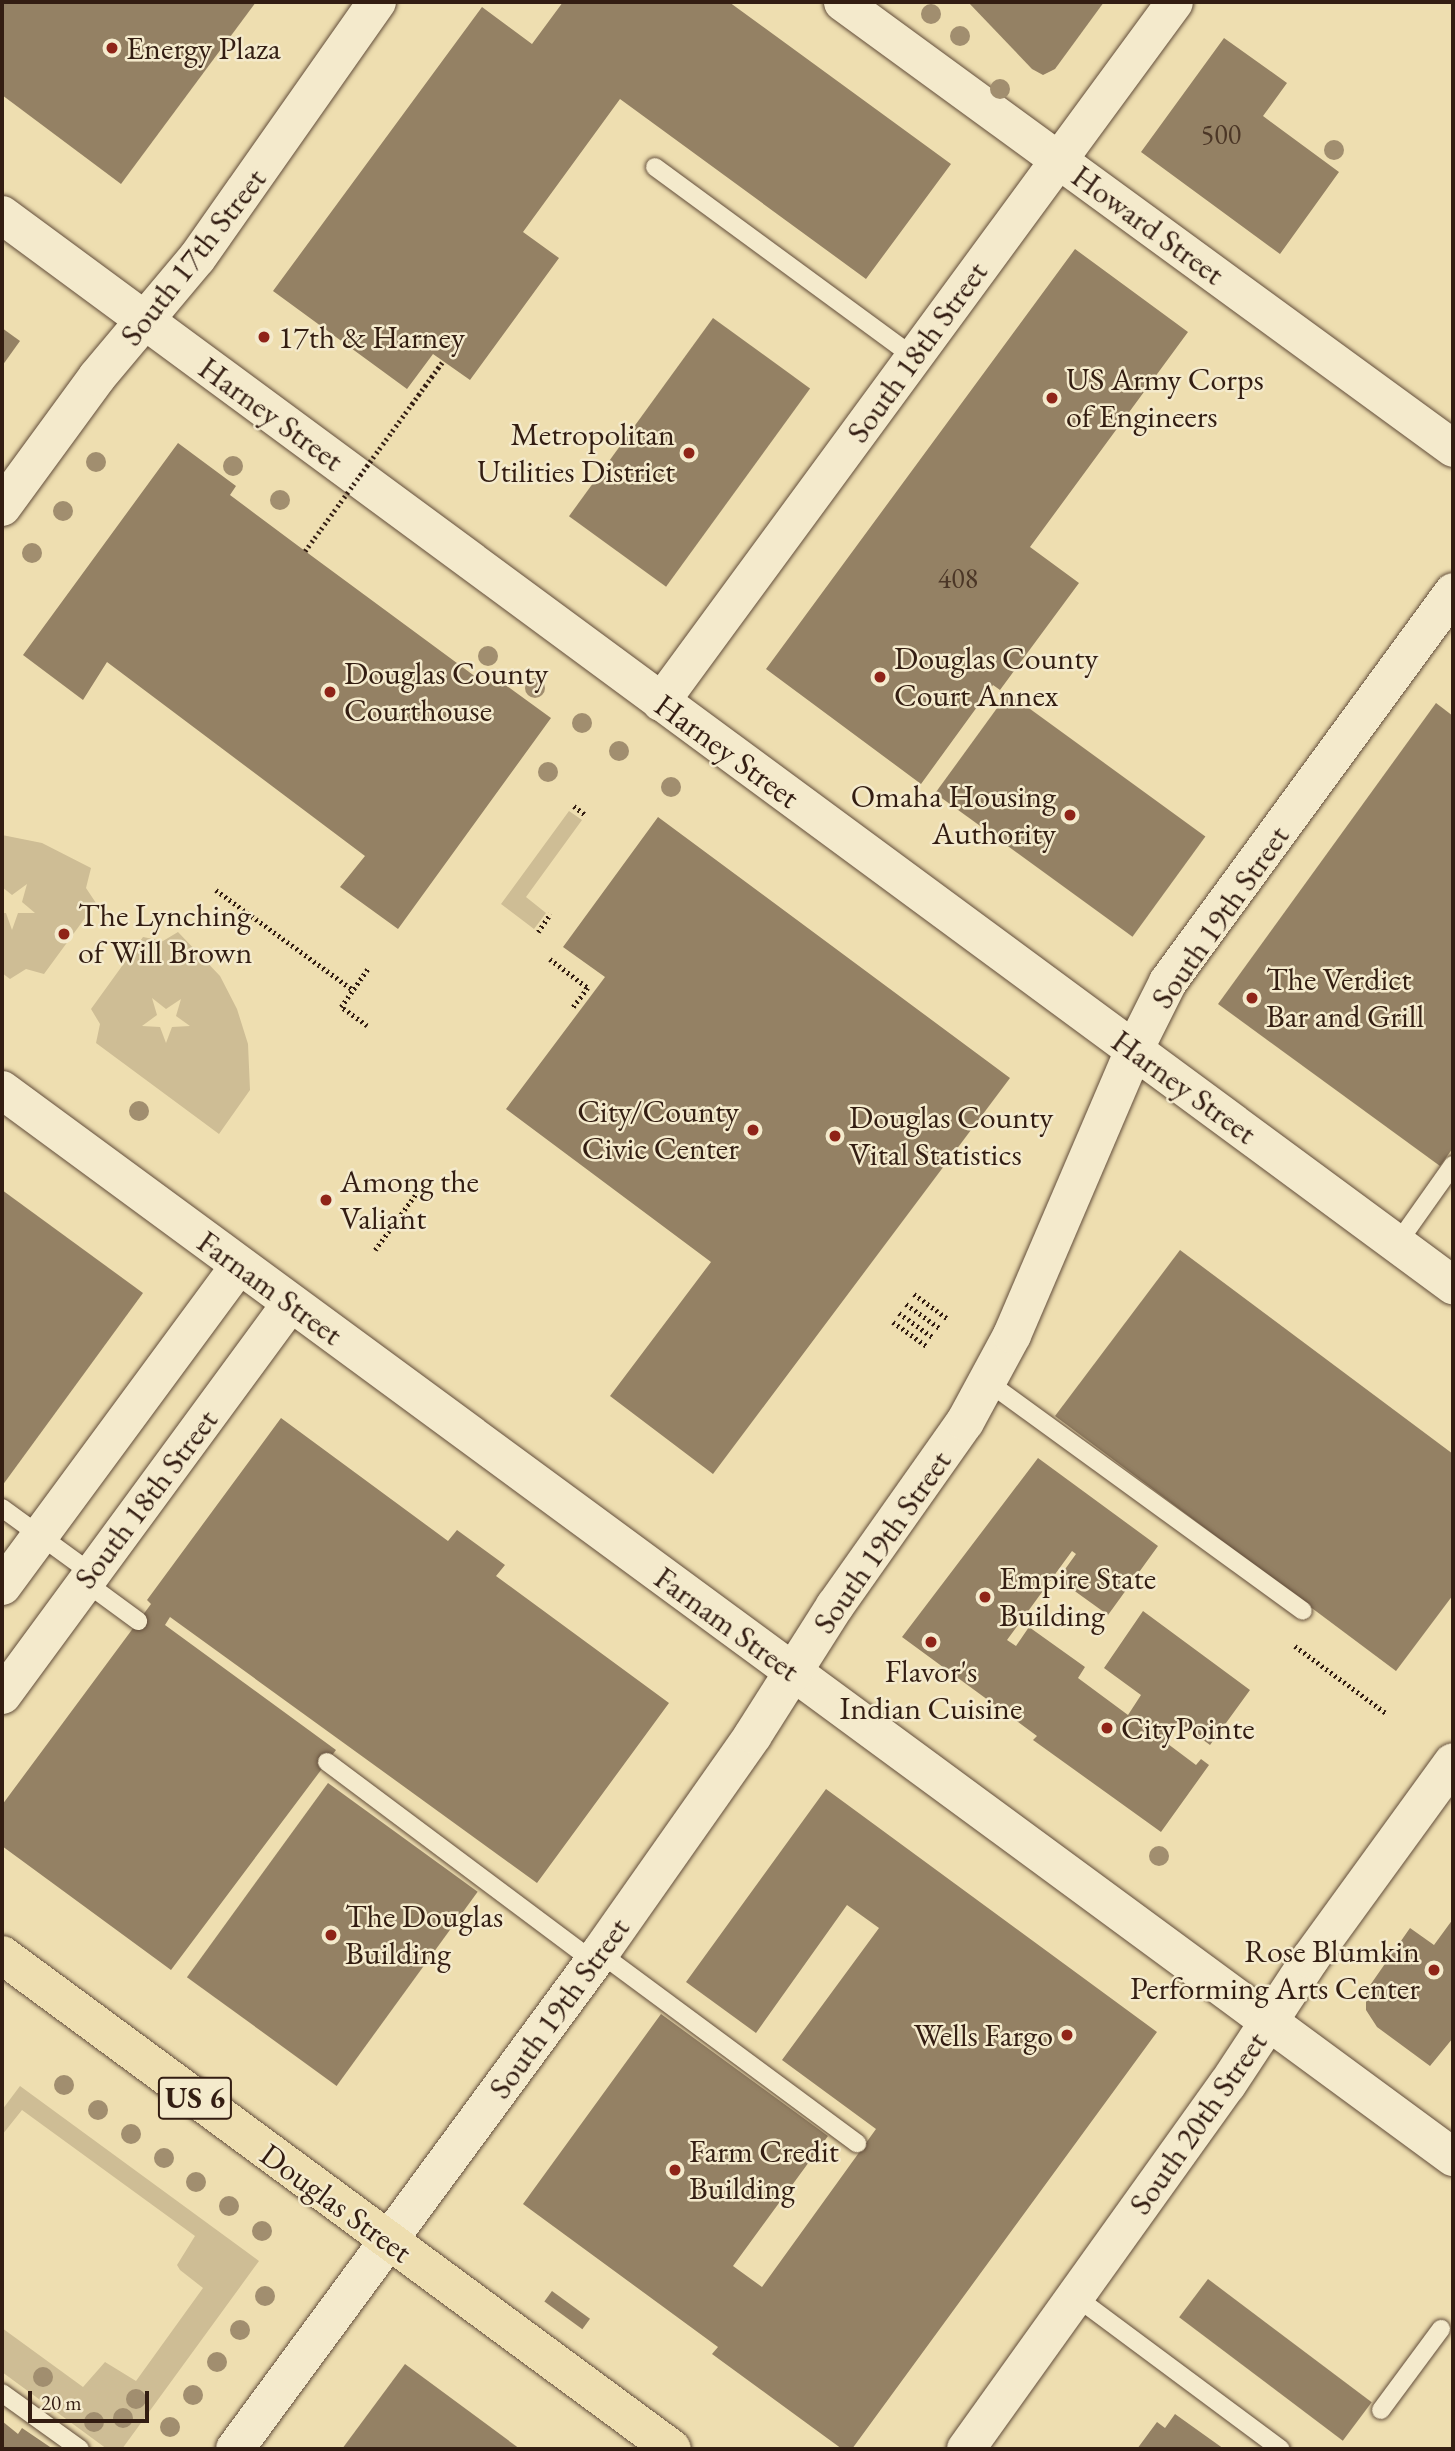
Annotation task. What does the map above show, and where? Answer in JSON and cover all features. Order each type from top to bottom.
[{"type":"highway","name":"Douglas Street","points":[[2,1955],[672,2449]]},
{"type":"main road","name":"South 17th Street","points":[[2,507],[97,377],[145,322],[254,181],[377,2]]},
{"type":"main road","name":"Harney Street","points":[[2,215],[1453,1285]]},
{"type":"main road","name":"South 19th Street","points":[[235,2449],[597,1957],[753,1735],[988,1382],[1102,1128],[1134,1050],[1168,982],[1453,592]]},
{"type":"main road","name":"Farnam Street","points":[[2,1090],[1453,2157]]},
{"type":"main road","name":"South 20th Street","points":[[966,2449],[1076,2297],[1310,1959],[1453,1762]]},
{"type":"street","name":"Howard Street","points":[[842,2],[1453,448]]},
{"type":"street","name":"South 18th Street","points":[[660,702],[1174,2]]},
{"type":"street","name":"South 18th Street","points":[[2,1586],[239,1265]]},
{"type":"street","name":"South 18th Street","points":[[2,1695],[290,1303]]},
{"type":"lane","points":[[655,167],[914,357]]},
{"type":"lane","points":[[1397,1244],[1453,1165]]},
{"type":"lane","points":[[988,1382],[1303,1611]]},
{"type":"lane","points":[[2,1508],[39,1536],[138,1621]]},
{"type":"lane","points":[[327,1762],[857,2143]]},
{"type":"lane","points":[[1076,2297],[1281,2449]]},
{"type":"lane","points":[[1381,2410],[1441,2329]]},
{"type":"lane","points":[[2,2393],[80,2449]]},
{"type":"path","points":[[304,551],[443,361]]},
{"type":"path","points":[[573,806],[587,816]]},
{"type":"path","points":[[216,890],[353,990]]},
{"type":"path","points":[[538,932],[550,914]]},
{"type":"path","points":[[550,959],[588,988],[572,1009]]},
{"type":"path","points":[[367,1026],[341,1007],[369,967]]},
{"type":"path","points":[[375,1250],[421,1187]]},
{"type":"path","points":[[914,1294],[948,1319]]},
{"type":"path","points":[[906,1304],[941,1329]]},
{"type":"path","points":[[899,1313],[934,1338]]},
{"type":"path","points":[[893,1322],[928,1347]]},
{"type":"path","points":[[1295,1646],[1386,1713]]},
{"type":"shaded area","points":[[569,811],[582,820],[526,897],[546,913],[534,929],[501,904]]},
{"type":"shaded area","points":[[2,835],[42,843],[91,868],[86,888],[96,903],[44,974],[26,969],[10,979],[2,973],[2,913],[6,913],[12,930],[18,913],[35,913],[22,902],[27,884],[12,895],[2,887]]},
{"type":"shaded area","points":[[178,932],[220,976],[237,1009],[248,1044],[250,1090],[219,1134],[96,1043],[100,1024],[91,1009],[143,937],[163,941]],"holes":[[[152,998],[166,1009],[181,999],[176,1016],[190,1026],[172,1027],[166,1043],[160,1027],[142,1026],[157,1015]]]},
{"type":"shaded area","points":[[20,2086],[259,2261],[122,2449],[107,2449],[2,2372],[2,2328],[83,2387],[105,2362],[136,2381],[203,2288],[177,2265],[195,2236],[22,2110],[2,2135],[2,2110]]},
{"type":"building","name":"Energy Plaza","points":[[2,2],[256,2],[121,184],[2,95]]},
{"type":"building","points":[[563,2],[729,2],[951,164],[866,279],[620,99],[523,232],[559,258],[470,380],[433,354],[407,389],[273,291],[482,7],[532,44]]},
{"type":"building","points":[[968,2],[1104,2],[1055,69],[1043,75],[1032,69]]},
{"type":"building","points":[[1224,38],[1287,83],[1263,116],[1339,172],[1280,254],[1141,152]]},
{"type":"building","points":[[1075,249],[1188,332],[1030,547],[1079,583],[1000,690],[993,685],[921,784],[766,669]]},
{"type":"building","name":"Metropolitan Utilities District","points":[[713,318],[810,389],[666,587],[569,516]]},
{"type":"building","points":[[2,328],[20,341],[2,366]]},
{"type":"building","name":"Douglas County Courthouse","points":[[178,443],[236,486],[230,495],[484,683],[493,676],[551,718],[398,929],[340,887],[365,856],[107,662],[83,700],[23,655]]},
{"type":"building","name":"Omaha Housing Authority","points":[[1008,693],[1205,836],[1133,937],[935,793]]},
{"type":"building","points":[[1436,703],[1453,716],[1453,1148],[1440,1166],[1218,1004]]},
{"type":"building","name":"City/County Civic Center","points":[[658,817],[1010,1078],[713,1474],[610,1396],[711,1262],[506,1109],[605,977],[563,947]]},
{"type":"building","points":[[2,1190],[143,1293],[2,1486]]},
{"type":"building","points":[[1180,1250],[1453,1454],[1453,1595],[1396,1671],[1055,1416]]},
{"type":"building","points":[[281,1418],[448,1541],[457,1530],[505,1565],[496,1576],[669,1703],[537,1883],[170,1617],[165,1625],[336,1750],[171,1970],[2,1846],[2,1805],[151,1604],[147,1600]]},
{"type":"building","points":[[1038,1458],[1158,1546],[1108,1615],[1058,1579],[1076,1554],[1072,1551],[1007,1640],[1016,1646],[1029,1627],[1085,1667],[1078,1678],[1128,1715],[1141,1695],[1104,1668],[1143,1611],[1250,1690],[1210,1745],[1178,1721],[1164,1741],[1196,1765],[1201,1759],[1209,1765],[1161,1832],[1033,1740],[1037,1736],[902,1637]]},
{"type":"building","name":"The Douglas Building","points":[[328,1783],[478,1892],[337,2086],[187,1977]]},
{"type":"building","points":[[826,1789],[1157,2032],[852,2449],[842,2449],[712,2354],[718,2347],[523,2204],[661,2014],[828,2136],[733,2266],[762,2287],[876,2129],[782,2060],[879,1928],[847,1905],[756,2033],[686,1982]]},
{"type":"building","points":[[1453,1919],[1453,2038],[1430,2066],[1377,2027],[1366,2010],[1366,1991],[1410,1928],[1434,1945]]},
{"type":"building","points":[[1208,2279],[1372,2402],[1343,2441],[1179,2317]]},
{"type":"building","points":[[552,2291],[590,2319],[582,2329],[544,2302]]},
{"type":"building","points":[[405,2364],[520,2449],[342,2449]]},
{"type":"building","points":[[1175,2414],[1224,2449],[1137,2449],[1157,2422],[1165,2428]]},
{"type":"building","points":[[2,2421],[18,2434],[22,2428],[53,2449],[2,2449]]},
{"type":"place","name":"Energy Plaza","points":[[112,48]]},
{"type":"place","name":"17th & Harney","points":[[264,337]]},
{"type":"place","name":"US Army Corps of Engineers","points":[[1052,398]]},
{"type":"place","name":"Metropolitan Utilities District","points":[[689,453]]},
{"type":"place","name":"Douglas County Court Annex","points":[[880,677]]},
{"type":"place","name":"Douglas County Courthouse","points":[[330,692]]},
{"type":"place","name":"Omaha Housing Authority","points":[[1070,815]]},
{"type":"place","name":"The Lynching of Will Brown","points":[[64,934]]},
{"type":"place","name":"The Verdict Bar and Grill","points":[[1252,998]]},
{"type":"place","name":"City/County Civic Center","points":[[753,1130]]},
{"type":"place","name":"Douglas County Vital Statistics","points":[[835,1136]]},
{"type":"place","name":"Among the Valiant","points":[[326,1200]]},
{"type":"place","name":"Empire State Building","points":[[985,1597]]},
{"type":"place","name":"Flavor's Indian Cuisine","points":[[931,1642]]},
{"type":"place","name":"CityPointe","points":[[1107,1728]]},
{"type":"place","name":"The Douglas Building","points":[[331,1935]]},
{"type":"place","name":"Rose Blumkin Performing Arts Center","points":[[1434,1970]]},
{"type":"place","name":"Wells Fargo","points":[[1067,2035]]},
{"type":"place","name":"Farm Credit Building","points":[[675,2170]]}]
